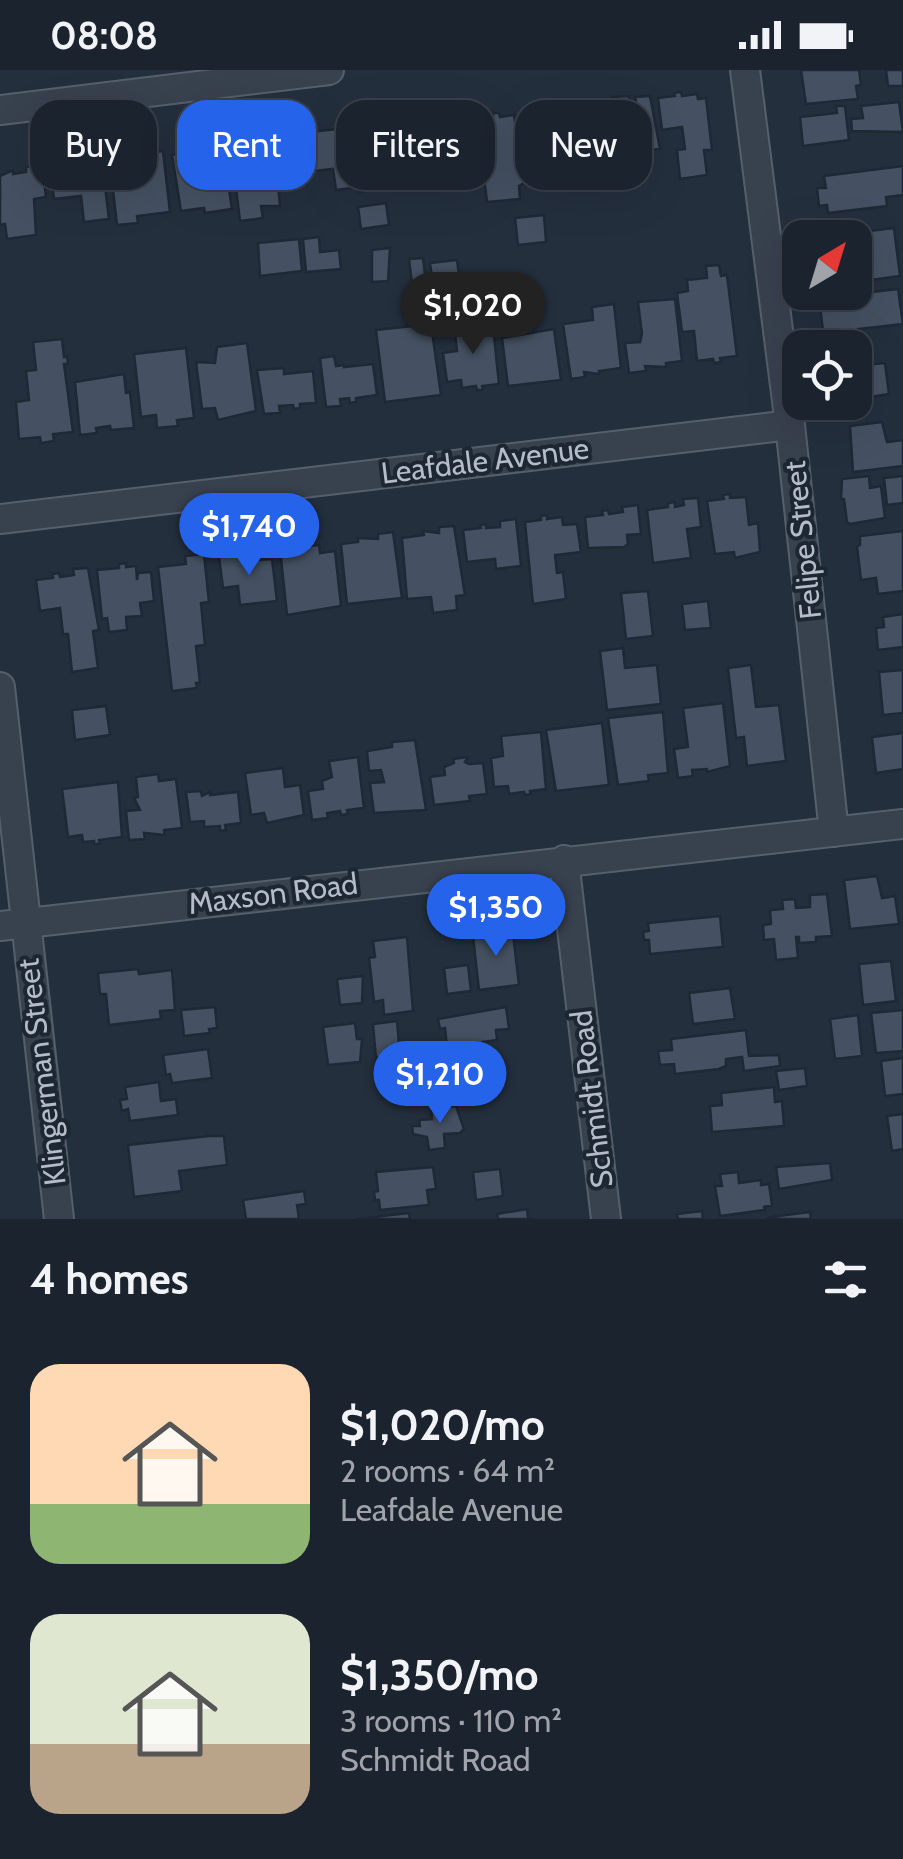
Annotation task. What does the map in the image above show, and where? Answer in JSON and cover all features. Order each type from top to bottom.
[{"type":"street","points":[[0,110],[257,74],[329,70]]},
{"type":"street","name":"Felipe Street","points":[[745,70],[790,426],[834,832]]},
{"type":"street","name":"Leafdale Avenue","points":[[0,518],[790,426]]},
{"type":"street","name":"Klingerman Street","points":[[0,687],[12,924],[60,1219]]},
{"type":"street","name":"Maxson Road","points":[[12,924],[903,824]]},
{"type":"street","name":"Schmidt Road","points":[[564,860],[606,1219]]},
{"type":"building","points":[[801,70],[859,70],[858,99],[806,104]]},
{"type":"building","points":[[886,70],[903,70],[903,86],[888,86]]},
{"type":"building","points":[[681,92],[682,96],[697,94],[698,99],[706,98],[712,150],[704,150],[707,175],[680,179],[677,150],[685,149],[682,127],[662,130],[658,98]]},
{"type":"building","points":[[899,102],[903,132],[852,131],[851,119],[863,118],[861,106]]},
{"type":"building","points":[[836,106],[845,106],[849,140],[803,146],[800,117],[837,113]]},
{"type":"building","points":[[652,107],[660,149],[652,150]]},
{"type":"building","points":[[495,113],[500,117],[514,115],[515,190],[519,190],[520,199],[487,202],[486,190],[495,190]]},
{"type":"building","points":[[336,129],[336,190],[333,169],[316,171],[316,131]]},
{"type":"building","points":[[163,151],[170,212],[137,216],[138,223],[117,225],[113,190],[157,190],[157,152]]},
{"type":"building","points":[[177,154],[177,186],[172,155]]},
{"type":"building","points":[[30,166],[30,190],[45,190],[46,197],[34,199],[36,235],[7,239],[5,224],[0,225],[0,176],[13,170],[13,174],[26,172]]},
{"type":"building","points":[[903,166],[903,195],[886,197],[887,206],[828,213],[827,205],[819,206],[817,188],[826,188],[824,176]]},
{"type":"building","points":[[53,190],[105,190],[109,219],[84,222],[81,196],[54,199]]},
{"type":"building","points":[[178,190],[229,190],[232,209],[181,211]]},
{"type":"building","points":[[236,190],[278,190],[280,206],[261,206],[263,218],[240,221]]},
{"type":"building","points":[[386,203],[389,225],[361,229],[358,207]]},
{"type":"building","points":[[544,215],[546,242],[518,245],[515,218]]},
{"type":"building","points":[[894,228],[900,276],[872,280],[872,231]]},
{"type":"building","points":[[319,237],[320,252],[339,250],[341,269],[306,272],[303,239]]},
{"type":"building","points":[[299,239],[302,271],[260,276],[258,243]]},
{"type":"building","points":[[390,248],[388,281],[372,282],[372,250]]},
{"type":"building","points":[[423,258],[428,299],[414,300],[409,259]]},
{"type":"building","points":[[457,260],[461,290],[434,293],[430,263]]},
{"type":"building","points":[[719,265],[721,276],[727,275],[737,356],[720,358],[721,362],[714,363],[713,359],[697,361],[694,331],[682,332],[677,293],[688,291],[687,280],[707,278],[706,266]]},
{"type":"building","points":[[898,289],[903,324],[823,330],[820,310],[872,310],[872,292]]},
{"type":"building","points":[[675,299],[682,361],[666,363],[666,367],[645,366],[646,371],[629,373],[625,343],[640,342],[642,334],[638,302]]},
{"type":"building","points":[[614,304],[621,368],[599,374],[584,372],[585,377],[571,379],[563,324],[593,320],[592,307]]},
{"type":"building","points":[[474,322],[474,328],[493,326],[499,384],[482,386],[483,390],[476,386],[462,388],[461,380],[447,382],[443,353],[457,351],[454,325]]},
{"type":"building","points":[[431,324],[441,395],[385,402],[376,330]]},
{"type":"building","points":[[554,329],[561,380],[508,386],[502,338]]},
{"type":"building","points":[[62,339],[68,364],[64,364],[73,432],[53,434],[54,441],[41,443],[40,437],[19,439],[16,402],[29,400],[26,371],[36,370],[33,342]]},
{"type":"building","points":[[247,343],[256,411],[218,420],[215,408],[202,409],[196,362],[215,363],[217,347]]},
{"type":"building","points":[[186,348],[194,418],[177,420],[178,426],[157,428],[156,415],[141,417],[134,354]]},
{"type":"building","points":[[334,356],[336,366],[373,364],[377,395],[356,398],[356,402],[350,403],[349,398],[340,399],[341,406],[326,407],[320,358]]},
{"type":"building","points":[[885,363],[889,394],[872,397],[872,364]]},
{"type":"building","points":[[284,368],[284,374],[313,371],[316,403],[300,404],[300,408],[294,409],[293,405],[279,406],[280,413],[264,414],[257,370]]},
{"type":"building","points":[[124,374],[134,428],[111,430],[110,426],[80,435],[75,382]]},
{"type":"building","points":[[882,422],[887,442],[903,440],[903,466],[853,472],[850,426]]},
{"type":"building","points":[[869,476],[870,488],[881,486],[885,518],[850,524],[841,499],[842,479]]},
{"type":"building","points":[[903,476],[903,503],[887,505],[884,478]]},
{"type":"building","points":[[730,494],[730,498],[746,497],[749,525],[758,523],[760,552],[735,558],[734,552],[715,554],[707,501],[724,499],[723,495]]},
{"type":"building","points":[[698,498],[701,527],[687,529],[691,558],[653,563],[647,510],[675,502],[675,507],[684,505],[683,499]]},
{"type":"building","points":[[638,505],[641,534],[627,535],[628,544],[624,547],[588,548],[585,517],[603,515],[602,511],[608,510],[609,514],[623,512],[622,507]]},
{"type":"building","points":[[547,515],[547,519],[562,517],[563,525],[577,524],[581,552],[555,555],[557,573],[563,572],[566,599],[533,604],[525,522]]},
{"type":"building","points":[[516,519],[521,566],[496,569],[495,559],[467,562],[463,530],[486,524],[486,528],[500,527],[500,521]]},
{"type":"building","points":[[454,526],[465,595],[456,596],[457,610],[433,613],[431,597],[407,599],[402,538],[424,535],[423,531],[439,533],[439,527]]},
{"type":"building","points":[[903,531],[903,591],[878,594],[876,578],[861,580],[857,546],[860,536]]},
{"type":"building","points":[[393,532],[402,598],[347,604],[341,544],[358,542],[358,538],[378,539],[378,534]]},
{"type":"building","points":[[308,542],[309,546],[319,545],[320,553],[335,551],[341,606],[287,615],[280,549],[302,547],[302,543]]},
{"type":"building","points":[[257,552],[258,560],[272,559],[277,601],[240,605],[238,586],[223,588],[219,557]]},
{"type":"building","points":[[204,554],[209,602],[201,603],[205,645],[196,646],[200,683],[196,683],[197,688],[172,691],[158,567],[186,564],[185,556]]},
{"type":"building","points":[[126,563],[126,567],[136,566],[137,580],[138,573],[151,572],[154,601],[140,603],[142,616],[126,617],[127,630],[109,632],[107,618],[102,619],[97,570],[119,568],[119,564]]},
{"type":"building","points":[[88,568],[99,630],[93,631],[98,668],[72,672],[68,634],[63,634],[60,608],[40,611],[36,580],[53,578],[53,574],[59,573],[60,577],[74,575],[73,569]]},
{"type":"building","points":[[648,591],[653,636],[626,639],[621,593]]},
{"type":"building","points":[[708,601],[711,628],[685,630],[682,604]]},
{"type":"building","points":[[903,614],[903,647],[878,650],[876,628],[884,627],[883,617]]},
{"type":"building","points":[[623,648],[625,668],[657,665],[661,704],[607,710],[600,651]]},
{"type":"building","points":[[751,665],[756,707],[779,705],[786,761],[747,766],[744,737],[736,738],[728,668]]},
{"type":"building","points":[[903,670],[903,713],[883,715],[879,672]]},
{"type":"building","points":[[723,703],[730,766],[707,772],[692,770],[693,776],[678,778],[674,749],[688,747],[683,708]]},
{"type":"building","points":[[106,706],[110,735],[75,740],[72,710]]},
{"type":"building","points":[[663,712],[668,773],[648,775],[649,781],[618,785],[608,718]]},
{"type":"building","points":[[602,723],[609,785],[556,791],[546,730]]},
{"type":"building","points":[[541,732],[546,789],[525,795],[509,794],[508,786],[494,787],[491,758],[503,756],[501,736]]},
{"type":"building","points":[[903,733],[903,769],[876,773],[872,737]]},
{"type":"building","points":[[415,740],[426,810],[374,813],[370,783],[384,782],[381,770],[369,771],[367,751],[392,747],[392,742]]},
{"type":"building","points":[[358,757],[364,808],[347,810],[348,814],[341,815],[340,811],[327,813],[328,818],[312,820],[308,791],[323,789],[322,781],[332,777],[329,761]]},
{"type":"building","points":[[468,757],[465,762],[469,764],[483,763],[487,794],[469,796],[470,801],[434,805],[430,777],[445,775],[444,767],[454,763],[453,759]]},
{"type":"building","points":[[283,768],[285,787],[300,785],[304,815],[267,823],[264,813],[251,815],[245,773]]},
{"type":"building","points":[[158,774],[159,781],[176,779],[182,828],[164,830],[165,835],[144,833],[145,839],[129,840],[126,811],[140,810],[134,798],[138,797],[136,777]]},
{"type":"building","points":[[118,782],[122,837],[94,844],[83,842],[82,835],[68,837],[62,789]]},
{"type":"building","points":[[201,791],[202,796],[210,792],[238,792],[241,823],[225,825],[226,830],[220,831],[220,826],[204,827],[204,821],[190,822],[186,792]]},
{"type":"building","points":[[877,876],[882,898],[895,896],[899,924],[850,929],[844,880]]},
{"type":"building","points":[[827,894],[832,936],[799,943],[796,937],[798,958],[776,960],[774,939],[764,940],[763,925],[771,924],[770,910],[783,909],[782,900],[795,899],[796,908],[810,907],[810,895]]},
{"type":"building","points":[[720,916],[723,947],[650,954],[649,940],[644,940],[648,923]]},
{"type":"building","points":[[512,925],[519,985],[479,990],[473,937],[487,935],[486,928]]},
{"type":"building","points":[[407,937],[413,1011],[384,1015],[383,1000],[374,1002],[369,958],[375,957],[373,941]]},
{"type":"building","points":[[891,961],[896,1001],[863,1005],[859,964]]},
{"type":"building","points":[[468,965],[471,991],[447,994],[444,968]]},
{"type":"building","points":[[138,969],[139,974],[172,970],[175,1010],[160,1011],[161,1019],[109,1025],[106,994],[100,994],[98,973]]},
{"type":"building","points":[[363,976],[362,1003],[340,1005],[337,979]]},
{"type":"building","points":[[730,988],[735,1019],[693,1024],[689,993]]},
{"type":"building","points":[[215,1007],[217,1028],[209,1029],[210,1033],[184,1036],[181,1010]]},
{"type":"building","points":[[506,1007],[509,1029],[496,1030],[497,1040],[447,1047],[445,1028],[440,1029],[438,1019]]},
{"type":"building","points":[[903,1010],[903,1051],[876,1053],[871,1013]]},
{"type":"building","points":[[858,1015],[862,1056],[835,1059],[830,1019]]},
{"type":"building","points":[[397,1021],[400,1055],[376,1058],[373,1024]]},
{"type":"building","points":[[355,1023],[357,1039],[362,1039],[360,1062],[328,1065],[323,1027]]},
{"type":"building","points":[[746,1030],[749,1056],[779,1055],[780,1066],[744,1071],[742,1057],[726,1059],[726,1066],[719,1069],[675,1074],[674,1064],[660,1065],[658,1051],[672,1050],[671,1039]]},
{"type":"building","points":[[208,1049],[212,1078],[172,1083],[170,1074],[166,1075],[163,1055]]},
{"type":"building","points":[[903,1058],[903,1094],[885,1096],[881,1061]]},
{"type":"building","points":[[472,1059],[474,1070],[481,1069],[483,1082],[475,1083],[476,1094],[445,1098],[444,1090],[427,1092],[423,1065]]},
{"type":"building","points":[[805,1068],[807,1086],[779,1090],[776,1071]]},
{"type":"building","points":[[159,1082],[161,1101],[176,1099],[178,1115],[130,1121],[128,1109],[122,1111],[120,1100],[127,1099],[125,1087]]},
{"type":"building","points":[[774,1087],[775,1102],[782,1101],[784,1126],[712,1132],[710,1106],[722,1105],[721,1093]]},
{"type":"building","points":[[456,1106],[464,1129],[444,1134],[445,1148],[429,1150],[427,1137],[413,1134],[412,1126],[420,1126],[419,1120],[432,1119],[431,1108]]},
{"type":"building","points":[[903,1114],[903,1149],[892,1151],[887,1116]]},
{"type":"building","points":[[224,1136],[227,1165],[179,1171],[182,1191],[134,1197],[128,1145]]},
{"type":"building","points":[[830,1163],[832,1180],[779,1189],[776,1167]]},
{"type":"building","points":[[433,1167],[436,1189],[427,1190],[429,1205],[380,1210],[374,1192],[378,1191],[376,1172]]},
{"type":"building","points":[[500,1169],[503,1196],[476,1200],[473,1172]]},
{"type":"building","points":[[738,1172],[739,1183],[761,1180],[761,1185],[769,1184],[772,1205],[764,1207],[765,1210],[720,1216],[715,1186],[722,1186],[720,1174]]},
{"type":"building","points":[[304,1191],[306,1204],[297,1205],[299,1219],[246,1219],[243,1200]]},
{"type":"building","points":[[527,1209],[528,1218],[534,1219],[498,1219],[497,1214]]},
{"type":"building","points":[[702,1211],[703,1219],[678,1219],[677,1214]]},
{"type":"building","points":[[810,1212],[811,1219],[766,1219],[771,1217]]},
{"type":"building","points":[[409,1213],[410,1219],[356,1219]]}]
